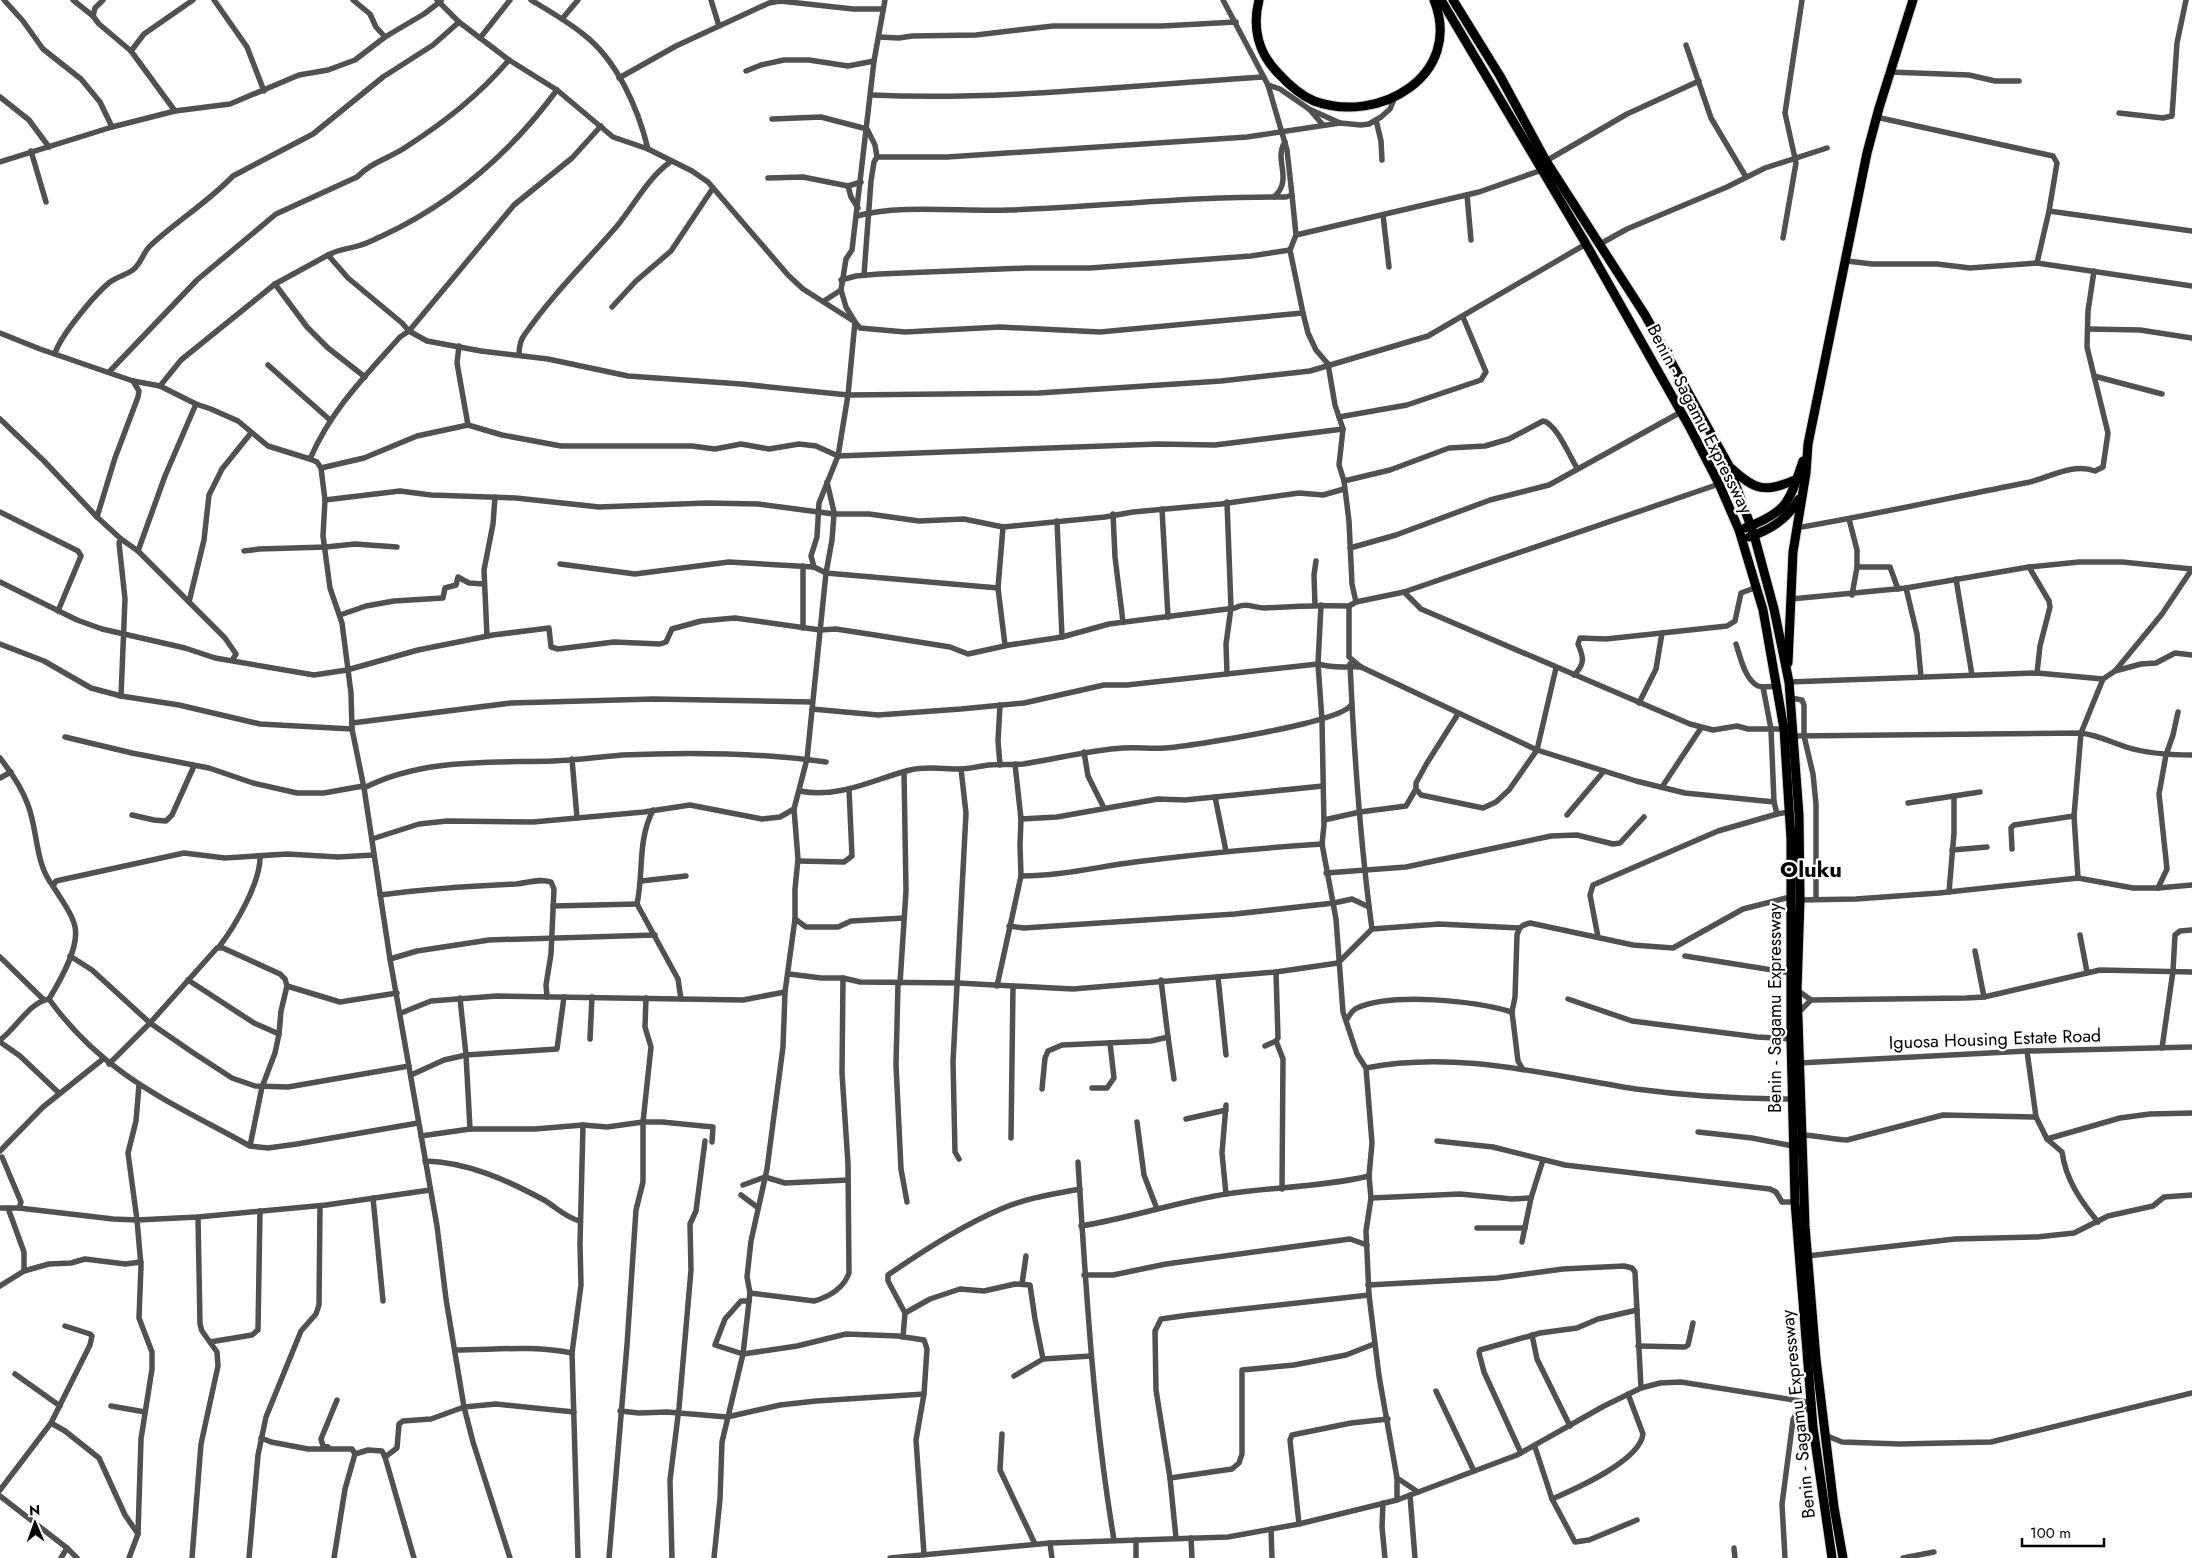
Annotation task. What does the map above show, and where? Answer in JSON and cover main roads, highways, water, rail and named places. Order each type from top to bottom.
[{"type":"highway","points":[[1259,0],[1255,15],[1258,43],[1268,64],[1296,90],[1313,100],[1346,107],[1364,106],[1395,97],[1414,85],[1425,74],[1433,61],[1437,49],[1440,26],[1434,0]]},
{"type":"highway","name":"Benin - Sagamu Expressway","points":[[1441,0],[1586,244],[1681,412],[1719,484],[1739,530],[1764,610],[1784,729],[1789,812],[1791,973],[1795,1039],[1792,1099],[1795,1202],[1800,1226],[1812,1405],[1832,1558]]},
{"type":"highway","points":[[1454,0],[1512,96],[1546,161],[1659,339],[1729,466],[1754,535],[1774,609],[1791,698],[1799,815],[1798,1013],[1795,1039],[1799,1063],[1802,1135],[1800,1226],[1807,1256],[1821,1402],[1834,1507],[1843,1558]]},
{"type":"highway","points":[[1739,530],[1770,517],[1784,506],[1794,491],[1807,449],[1847,261],[1867,153],[1889,72],[1913,0]]},
{"type":"highway","points":[[1788,677],[1796,528],[1806,473],[1807,449]]},
{"type":"highway","points":[[1729,466],[1750,485],[1759,488],[1773,487],[1797,479]]},
{"type":"highway","points":[[1742,539],[1778,524],[1793,508],[1801,494]]},
{"type":"district","name":"Oluku","points":[[1811,869]]}]
